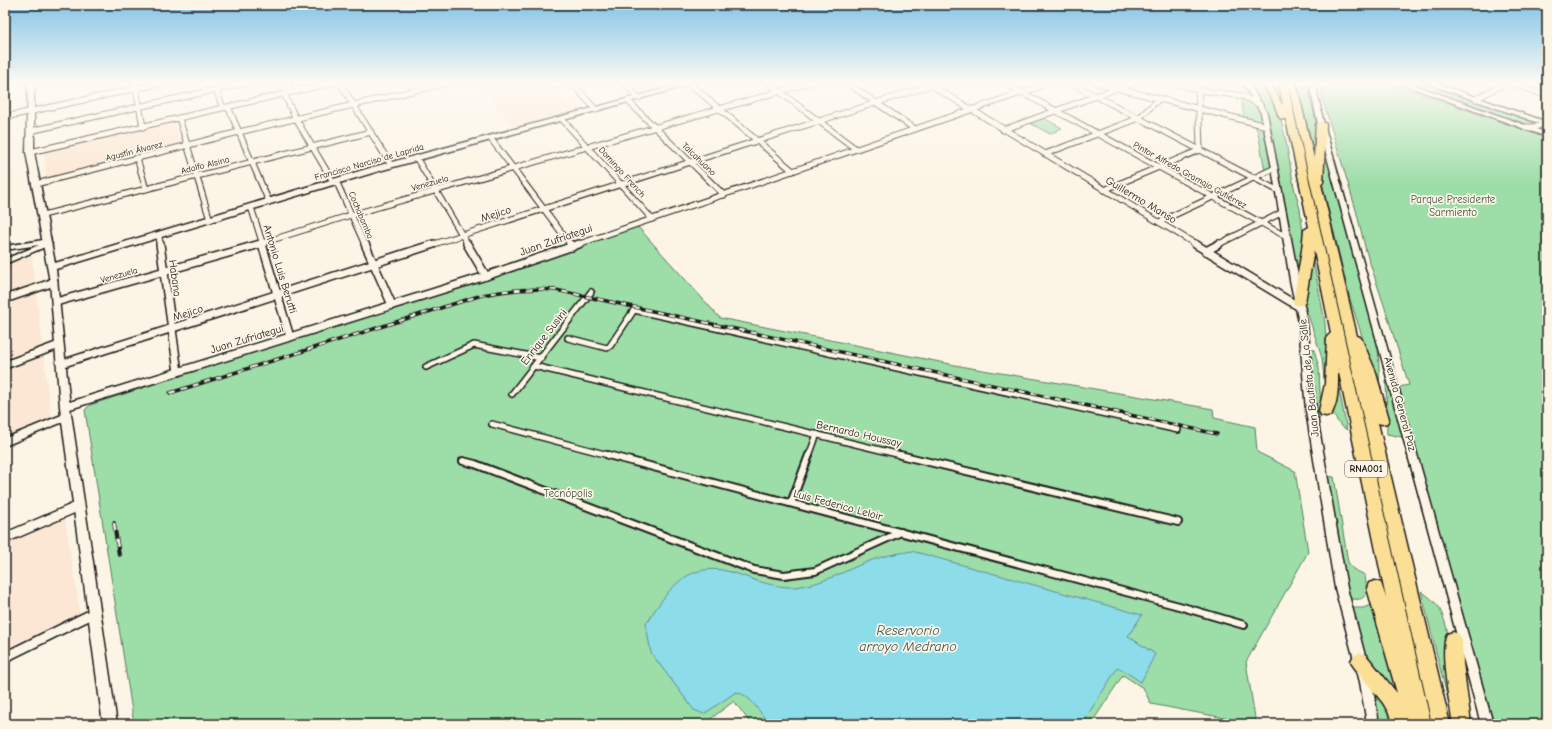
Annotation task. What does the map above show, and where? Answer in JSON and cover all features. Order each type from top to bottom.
[{"type":"highway","points":[[1284,117],[1295,140]]},
{"type":"highway","name":"RNA001","points":[[1290,117],[1310,214],[1341,323],[1441,724]]},
{"type":"highway","name":"RNA001","points":[[1300,117],[1316,189],[1341,323],[1422,724]]},
{"type":"highway","points":[[1316,189],[1319,179],[1322,124]]},
{"type":"highway","points":[[1300,305],[1308,250],[1310,214]]},
{"type":"highway","points":[[1326,410],[1329,404],[1331,348],[1341,323]]},
{"type":"highway","points":[[1341,323],[1362,352],[1382,419]]},
{"type":"highway","points":[[1375,588],[1397,666],[1416,724]]},
{"type":"highway","points":[[1453,640],[1454,664],[1462,724]]},
{"type":"highway","points":[[1360,661],[1386,693],[1405,724]]},
{"type":"main road","points":[[30,117],[30,152],[52,267],[66,412],[110,724]]},
{"type":"main road","name":"Francisco Narciso de Laprida","points":[[52,267],[335,182],[569,117]]},
{"type":"main road","points":[[1497,117],[1525,127],[1546,127]]},
{"type":"main road","points":[[1521,117],[1546,127]]},
{"type":"street","points":[[30,131],[93,117]]},
{"type":"street","points":[[141,117],[143,127]]},
{"type":"street","points":[[30,152],[184,117]]},
{"type":"street","points":[[232,117],[269,202]]},
{"type":"street","name":"Agustín Álvarez","points":[[36,184],[239,132],[304,117]]},
{"type":"street","points":[[362,117],[391,166]]},
{"type":"street","name":"Talcahuano","points":[[644,117],[724,195]]},
{"type":"street","name":"Venezuela","points":[[56,302],[261,244],[351,215],[690,117]]},
{"type":"street","points":[[729,117],[793,171]]},
{"type":"street","points":[[813,117],[856,149]]},
{"type":"street","name":"Mejico","points":[[61,364],[834,117]]},
{"type":"street","points":[[897,117],[915,129]]},
{"type":"street","name":"Juan Zufriategui","points":[[5,442],[66,412],[178,372],[486,276],[950,117]]},
{"type":"street","name":"Guillermo Manso","points":[[982,117],[1300,305]]},
{"type":"street","points":[[1003,130],[1039,117]]},
{"type":"street","name":"Pintor Alfredo Gramajo Gutiérrez","points":[[1066,117],[1287,237]]},
{"type":"street","points":[[1104,190],[1200,150],[1202,146],[1200,117]]},
{"type":"street","points":[[1229,117],[1266,126]]},
{"type":"street","name":"Juan Bautista de La Salle","points":[[1263,117],[1275,168],[1300,305],[1308,362],[1310,411],[1324,494],[1341,588],[1360,661],[1372,722]]},
{"type":"street","name":"Avenida General Paz","points":[[1320,117],[1487,724]]},
{"type":"street","points":[[179,118],[210,220]]},
{"type":"street","points":[[1045,154],[1139,118],[1279,191]]},
{"type":"street","name":"Cochabamba","points":[[296,119],[332,180],[338,185],[392,305]]},
{"type":"street","name":"Domingo French","points":[[562,119],[652,220]]},
{"type":"street","name":"Adolfo Alsina","points":[[43,215],[371,132]]},
{"type":"street","points":[[491,138],[572,247]]},
{"type":"street","points":[[137,158],[146,189]]},
{"type":"street","points":[[417,159],[486,276]]},
{"type":"street","points":[[1159,222],[1275,168]]},
{"type":"street","name":"Antonio Luis Berutti","points":[[251,207],[290,337]]},
{"type":"street","points":[[1206,250],[1283,212]]},
{"type":"street","name":"Habana","points":[[159,235],[178,372]]},
{"type":"street","points":[[5,248],[47,242]]},
{"type":"street","points":[[5,262],[47,242]]},
{"type":"street","points":[[5,299],[54,282]]},
{"type":"street","name":"Enrique Susini","points":[[512,394],[591,292]]},
{"type":"street","points":[[568,338],[607,348],[610,346],[634,310],[1178,430]]},
{"type":"street","points":[[5,365],[59,345]]},
{"type":"street","points":[[426,367],[474,345],[541,358]]},
{"type":"street","name":"Bernardo Houssay","points":[[534,366],[1178,522]]},
{"type":"street","name":"Luis Federico Leloir","points":[[492,424],[1179,606],[1244,625]]},
{"type":"street","points":[[791,503],[817,434]]},
{"type":"street","points":[[463,461],[475,464],[754,570],[769,574],[784,576],[800,575],[815,571],[901,532]]},
{"type":"street","points":[[5,538],[79,506]]},
{"type":"street","points":[[5,657],[94,613]]},
{"type":"shaded area","points":[[505,117],[558,117],[515,129]]},
{"type":"shaded area","points":[[173,120],[181,144],[46,180],[44,150]]},
{"type":"shaded area","points":[[32,256],[51,418],[5,437],[5,265]]},
{"type":"shaded area","points":[[65,518],[80,614],[5,650],[5,543]]},
{"type":"green space","points":[[1042,117],[1062,128],[1050,134],[1028,122]]},
{"type":"green space","points":[[1244,117],[1261,117],[1263,123],[1244,119]]},
{"type":"green space","points":[[1267,117],[1280,117],[1300,209],[1305,248],[1298,283],[1286,221],[1281,183]]},
{"type":"green space","points":[[1305,117],[1315,117],[1317,126],[1315,157]]},
{"type":"green space","name":"Parque Presidente Sarmiento","points":[[1328,117],[1487,117],[1547,138],[1547,724],[1494,724],[1404,407],[1399,387],[1409,385],[1366,251],[1356,210]]},
{"type":"green space","points":[[1504,117],[1521,117],[1535,122],[1536,124],[1530,126]]},
{"type":"green space","points":[[1254,124],[1264,127],[1272,168],[1265,171],[1258,132]]},
{"type":"green space","points":[[1324,146],[1326,147],[1378,344],[1380,392],[1350,299],[1323,187]]},
{"type":"green space","name":"Tecnópolis","points":[[638,227],[720,318],[965,367],[1213,409],[1214,418],[1255,427],[1257,452],[1295,471],[1308,552],[1246,662],[1256,724],[1151,704],[1143,688],[1123,675],[1091,724],[751,724],[734,701],[704,724],[134,724],[85,410],[90,405]]},
{"type":"green space","points":[[1312,254],[1325,323],[1327,356],[1325,390],[1322,358],[1303,299]]},
{"type":"green space","points":[[1309,348],[1314,349],[1319,368],[1321,415],[1318,423],[1327,476],[1334,477],[1348,562],[1353,569],[1365,575],[1367,592],[1364,597],[1359,599],[1348,598],[1314,409]]},
{"type":"green space","points":[[1336,373],[1347,430],[1340,424],[1333,412],[1332,397]]},
{"type":"green space","points":[[1386,377],[1388,378],[1472,687],[1470,687],[1402,437],[1387,434]]},
{"type":"green space","points":[[1421,591],[1439,608],[1448,633],[1452,664],[1454,724]]},
{"type":"green space","points":[[1374,604],[1403,709],[1364,656],[1352,608],[1363,608]]},
{"type":"green space","points":[[1372,684],[1399,724],[1379,724]]},
{"type":"water","name":"Reservorio arroyo Medrano","points":[[912,551],[1142,615],[1128,636],[1155,654],[1141,682],[1118,667],[1082,724],[769,724],[750,700],[736,692],[704,714],[694,710],[651,653],[646,622],[650,620],[651,616],[672,588],[688,575],[698,571],[709,569],[722,570],[768,584],[796,587],[823,581],[872,560]]},
{"type":"railway","points":[[170,393],[482,295],[519,290],[547,289],[1217,434]]},
{"type":"railway","points":[[114,523],[119,555]]}]
